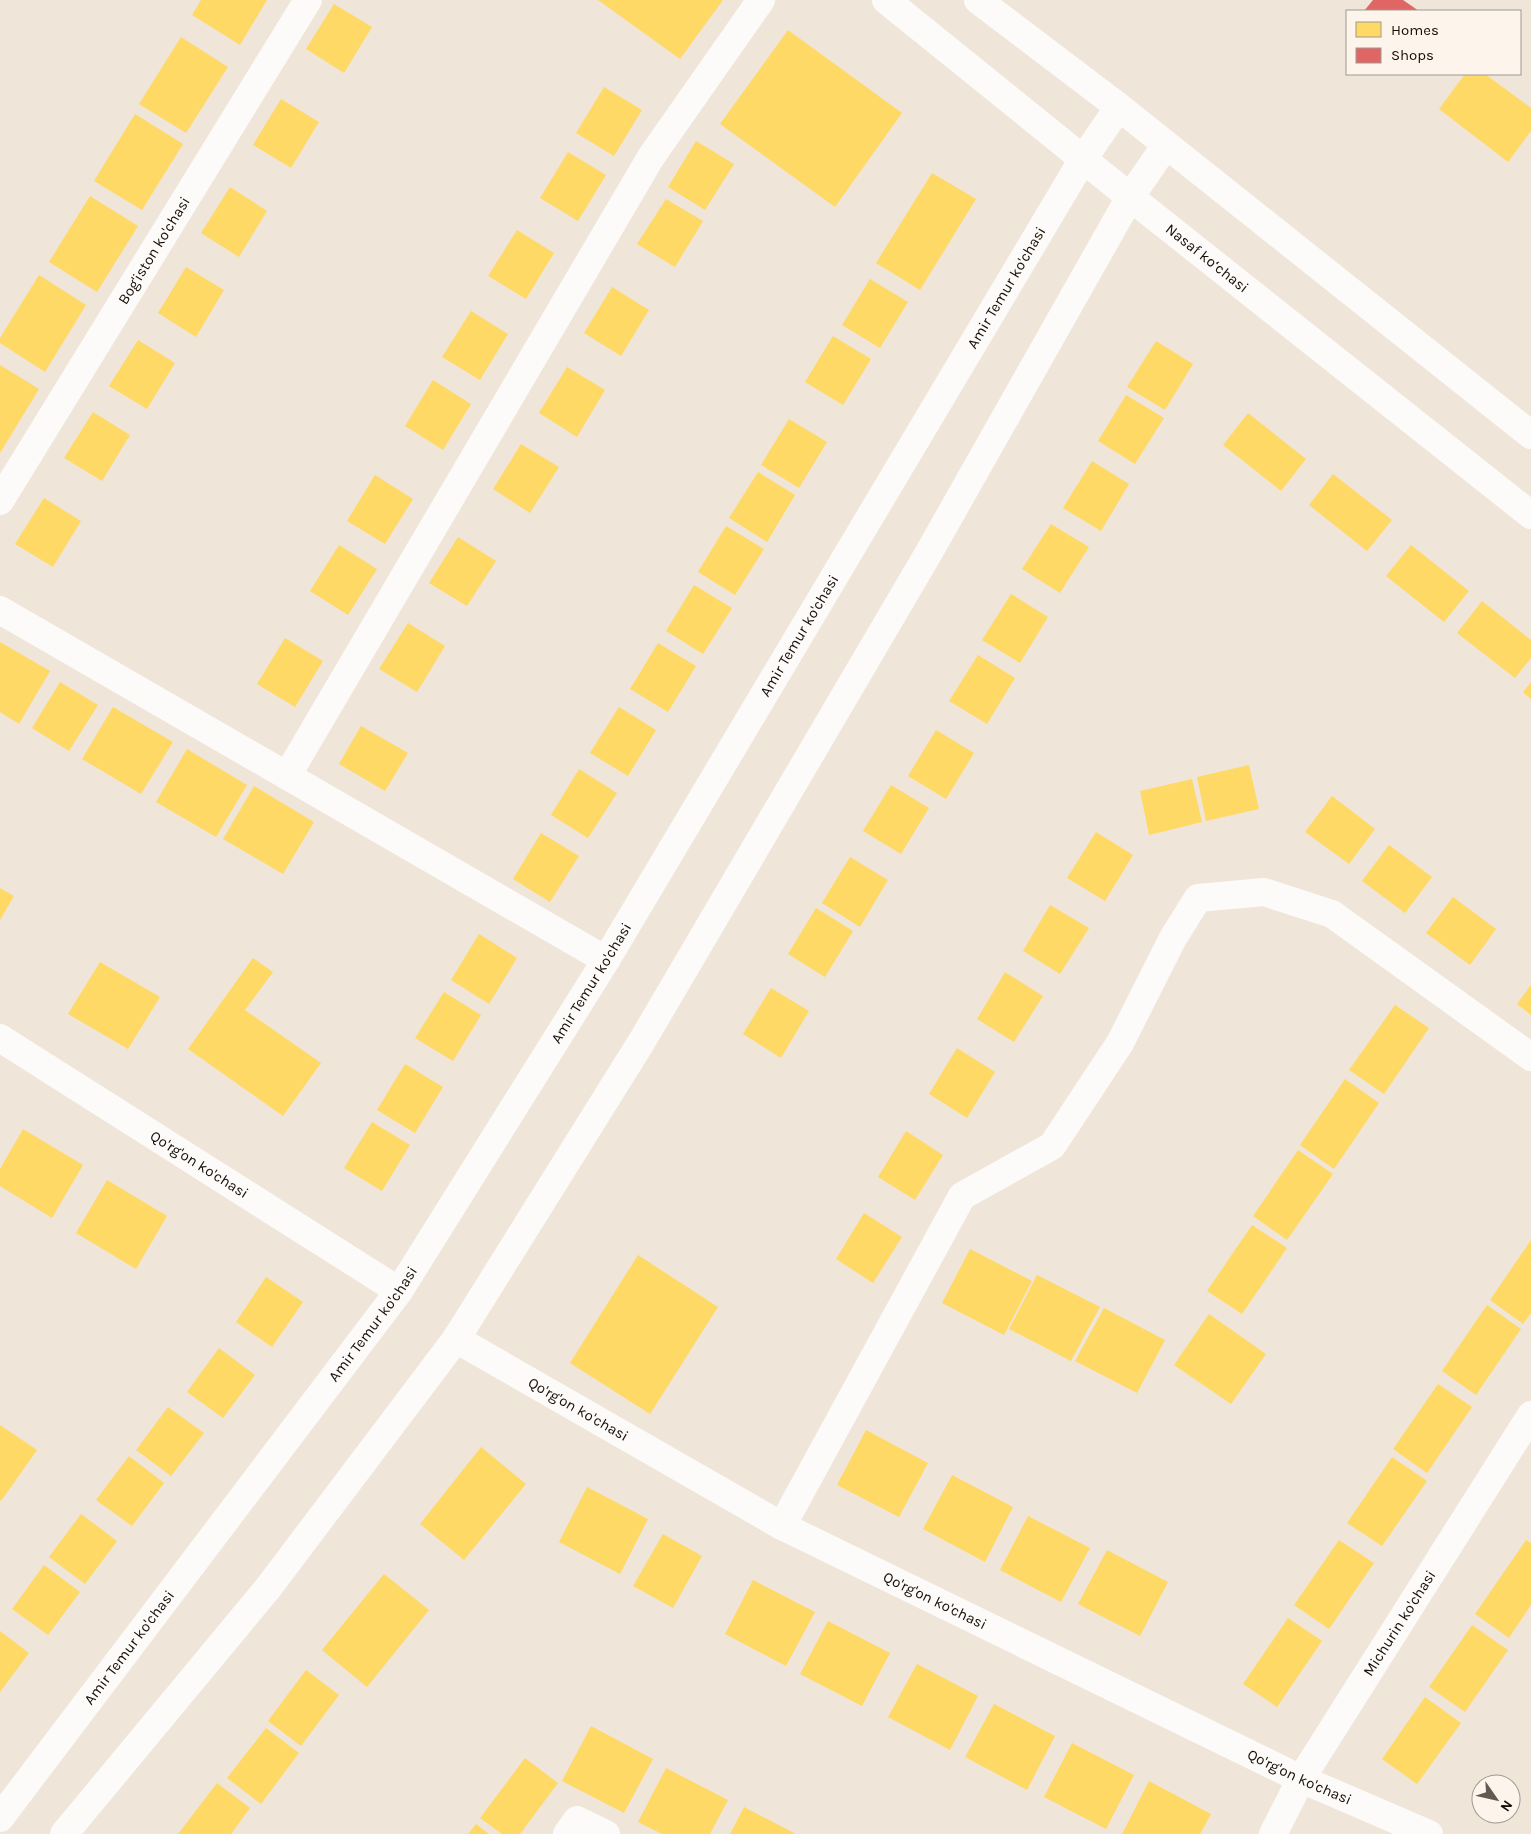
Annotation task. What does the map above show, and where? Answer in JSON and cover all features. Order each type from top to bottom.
[{"type":"main road","name":"Bog'iston ko'chasi","points":[[0,501],[308,0]]},
{"type":"main road","points":[[286,776],[652,157],[761,0]]},
{"type":"main road","name":"Nasaf ko‘chasi","points":[[886,0],[1130,197],[1531,515]]},
{"type":"main road","points":[[978,0],[1118,107],[1531,435]]},
{"type":"main road","name":"Amir Temur ko'chasi","points":[[0,1818],[399,1291],[606,960],[1083,159],[1118,107]]},
{"type":"main road","points":[[64,1834],[268,1588],[456,1339],[642,1041],[928,554],[1130,197],[1166,145]]},
{"type":"main road","points":[[0,610],[606,960]]},
{"type":"main road","points":[[782,1526],[962,1196],[1052,1146],[1120,1044],[1174,938],[1198,898],[1264,892],[1332,914],[1531,1057]]},
{"type":"main road","name":"Qo'rg'on ko'chasi","points":[[0,1038],[399,1291]]},
{"type":"main road","name":"Qo'rg'on ko'chasi","points":[[456,1339],[782,1526],[1301,1779],[1429,1834]]},
{"type":"main road","name":"Michurin ko'chasi","points":[[1273,1834],[1301,1779],[1531,1415]]},
{"type":"main road","points":[[566,1834],[577,1820],[606,1834]]},
{"type":"building: Homes","points":[[201,0],[267,0],[240,45],[192,15]]},
{"type":"building: Homes","points":[[598,0],[723,0],[680,59]]},
{"type":"building: Homes","points":[[334,4],[372,27],[344,73],[306,49]]},
{"type":"building: Homes","points":[[788,30],[902,113],[835,207],[720,124]]},
{"type":"building: Homes","points":[[181,37],[228,67],[186,133],[139,104]]},
{"type":"building: Homes","points":[[1464,75],[1486,75],[1531,108],[1531,131],[1508,162],[1439,109]]},
{"type":"building: Homes","points":[[604,87],[642,110],[614,156],[576,133]]},
{"type":"building: Homes","points":[[281,99],[319,122],[291,168],[253,145]]},
{"type":"building: Homes","points":[[135,114],[183,144],[142,210],[94,181]]},
{"type":"building: Homes","points":[[696,141],[734,164],[705,210],[668,187]]},
{"type":"building: Homes","points":[[568,152],[606,175],[578,221],[540,198]]},
{"type":"building: Homes","points":[[932,173],[976,199],[920,290],[876,263]]},
{"type":"building: Homes","points":[[230,187],[267,211],[239,257],[201,233]]},
{"type":"building: Homes","points":[[90,196],[138,226],[97,292],[49,262]]},
{"type":"building: Homes","points":[[666,199],[703,221],[675,267],[637,244]]},
{"type":"building: Homes","points":[[517,230],[554,253],[526,299],[488,276]]},
{"type":"building: Homes","points":[[186,267],[224,290],[196,337],[158,313]]},
{"type":"building: Homes","points":[[39,275],[86,305],[45,372],[0,343],[0,338]]},
{"type":"building: Homes","points":[[870,279],[908,302],[880,348],[842,325]]},
{"type":"building: Homes","points":[[612,287],[649,310],[621,356],[584,333]]},
{"type":"building: Homes","points":[[471,311],[508,334],[480,380],[442,357]]},
{"type":"building: Homes","points":[[833,336],[871,359],[843,405],[805,382]]},
{"type":"building: Homes","points":[[138,340],[175,363],[147,409],[109,386]]},
{"type":"building: Homes","points":[[1156,341],[1193,364],[1165,410],[1127,387]]},
{"type":"building: Homes","points":[[0,365],[39,389],[0,453]]},
{"type":"building: Homes","points":[[567,367],[605,390],[577,437],[539,413]]},
{"type":"building: Homes","points":[[433,380],[471,404],[443,450],[405,426]]},
{"type":"building: Homes","points":[[1126,395],[1164,418],[1135,464],[1098,441]]},
{"type":"building: Homes","points":[[93,412],[130,435],[102,481],[64,458]]},
{"type":"building: Homes","points":[[1248,413],[1306,459],[1281,491],[1223,445]]},
{"type":"building: Homes","points":[[789,419],[827,442],[799,488],[761,465]]},
{"type":"building: Homes","points":[[521,444],[559,467],[530,513],[493,489]]},
{"type":"building: Homes","points":[[1092,461],[1129,484],[1101,531],[1063,508]]},
{"type":"building: Homes","points":[[758,472],[795,495],[767,542],[729,518]]},
{"type":"building: Homes","points":[[1333,474],[1392,520],[1367,551],[1309,505]]},
{"type":"building: Homes","points":[[375,475],[413,499],[385,544],[347,521]]},
{"type":"building: Homes","points":[[44,498],[81,521],[53,567],[15,544]]},
{"type":"building: Homes","points":[[1051,524],[1089,547],[1060,593],[1022,569]]},
{"type":"building: Homes","points":[[726,526],[764,549],[735,595],[698,572]]},
{"type":"building: Homes","points":[[458,537],[496,561],[467,606],[429,583]]},
{"type":"building: Homes","points":[[339,545],[377,569],[348,615],[310,591]]},
{"type":"building: Homes","points":[[1411,545],[1469,591],[1444,622],[1386,576]]},
{"type":"building: Homes","points":[[694,585],[732,608],[703,654],[666,631]]},
{"type":"building: Homes","points":[[1011,594],[1048,617],[1020,663],[982,640]]},
{"type":"building: Homes","points":[[1482,601],[1531,640],[1531,658],[1515,678],[1457,633]]},
{"type":"building: Homes","points":[[408,623],[445,646],[417,692],[379,669]]},
{"type":"building: Homes","points":[[285,638],[323,661],[295,707],[257,684]]},
{"type":"building: Homes","points":[[0,642],[50,671],[19,724],[0,712]]},
{"type":"building: Homes","points":[[658,643],[696,666],[668,712],[630,689]]},
{"type":"building: Homes","points":[[978,655],[1015,678],[987,724],[949,701]]},
{"type":"building: Homes","points":[[60,682],[98,705],[69,751],[32,728]]},
{"type":"building: Homes","points":[[1531,682],[1531,699],[1523,692]]},
{"type":"building: Homes","points":[[113,707],[173,742],[141,794],[82,759]]},
{"type":"building: Homes","points":[[619,707],[656,730],[628,776],[590,753]]},
{"type":"building: Homes","points":[[361,726],[408,753],[385,791],[339,764]]},
{"type":"building: Homes","points":[[936,730],[974,753],[946,799],[908,776]]},
{"type":"building: Homes","points":[[187,749],[247,785],[216,837],[156,802]]},
{"type":"building: Homes","points":[[1249,765],[1259,809],[1206,821],[1197,777]]},
{"type":"building: Homes","points":[[579,769],[617,793],[588,838],[551,815]]},
{"type":"building: Homes","points":[[1192,779],[1202,822],[1149,835],[1140,791]]},
{"type":"building: Homes","points":[[891,785],[929,808],[901,854],[863,831]]},
{"type":"building: Homes","points":[[254,786],[314,822],[283,874],[223,839]]},
{"type":"building: Homes","points":[[1332,796],[1375,829],[1349,864],[1305,832]]},
{"type":"building: Homes","points":[[1096,832],[1133,855],[1105,901],[1067,878]]},
{"type":"building: Homes","points":[[541,833],[579,856],[550,902],[513,879]]},
{"type":"building: Homes","points":[[1389,845],[1432,877],[1405,913],[1362,881]]},
{"type":"building: Homes","points":[[850,857],[888,880],[860,927],[822,903]]},
{"type":"building: Homes","points":[[0,888],[14,896],[0,920]]},
{"type":"building: Homes","points":[[1453,897],[1496,929],[1470,965],[1426,933]]},
{"type":"building: Homes","points":[[1050,905],[1089,928],[1060,974],[1023,951]]},
{"type":"building: Homes","points":[[816,908],[853,931],[825,977],[788,954]]},
{"type":"building: Homes","points":[[479,934],[517,958],[489,1004],[451,980]]},
{"type":"building: Homes","points":[[253,958],[273,972],[245,1010],[321,1063],[283,1116],[188,1049]]},
{"type":"building: Homes","points":[[100,962],[160,997],[128,1049],[68,1014]]},
{"type":"building: Homes","points":[[1005,972],[1043,996],[1014,1042],[977,1019]]},
{"type":"building: Homes","points":[[1531,985],[1531,1015],[1517,1004]]},
{"type":"building: Homes","points":[[771,988],[809,1011],[781,1058],[743,1034]]},
{"type":"building: Homes","points":[[444,992],[481,1015],[453,1061],[415,1038]]},
{"type":"building: Homes","points":[[1395,1005],[1429,1028],[1384,1094],[1349,1070]]},
{"type":"building: Homes","points":[[957,1048],[995,1072],[967,1118],[929,1094]]},
{"type":"building: Homes","points":[[405,1064],[443,1087],[415,1133],[377,1110]]},
{"type":"building: Homes","points":[[1345,1079],[1379,1103],[1334,1169],[1300,1145]]},
{"type":"building: Homes","points":[[372,1122],[410,1145],[382,1191],[344,1168]]},
{"type":"building: Homes","points":[[23,1129],[83,1165],[52,1218],[0,1186],[0,1169]]},
{"type":"building: Homes","points":[[906,1131],[943,1155],[915,1200],[878,1177]]},
{"type":"building: Homes","points":[[1298,1150],[1333,1174],[1287,1240],[1253,1216]]},
{"type":"building: Homes","points":[[107,1180],[167,1216],[136,1269],[76,1233]]},
{"type":"building: Homes","points":[[864,1213],[902,1237],[873,1283],[836,1259]]},
{"type":"building: Homes","points":[[1252,1225],[1287,1248],[1242,1314],[1207,1291]]},
{"type":"building: Homes","points":[[1531,1240],[1531,1313],[1523,1324],[1490,1300]]},
{"type":"building: Homes","points":[[970,1249],[1032,1281],[1004,1335],[942,1303]]},
{"type":"building: Homes","points":[[638,1255],[718,1307],[650,1414],[570,1363]]},
{"type":"building: Homes","points":[[1037,1275],[1100,1307],[1071,1361],[1009,1329]]},
{"type":"building: Homes","points":[[266,1277],[303,1302],[272,1347],[236,1322]]},
{"type":"building: Homes","points":[[1487,1305],[1521,1329],[1476,1395],[1442,1371]]},
{"type":"building: Homes","points":[[1104,1308],[1165,1340],[1137,1393],[1075,1361]]},
{"type":"building: Homes","points":[[1209,1314],[1266,1354],[1231,1404],[1174,1365]]},
{"type":"building: Homes","points":[[219,1348],[255,1375],[223,1418],[187,1392]]},
{"type":"building: Homes","points":[[1438,1384],[1472,1407],[1427,1473],[1393,1449]]},
{"type":"building: Homes","points":[[168,1407],[204,1433],[171,1476],[136,1450]]},
{"type":"building: Homes","points":[[0,1425],[37,1450],[1,1501],[0,1500]]},
{"type":"building: Homes","points":[[866,1430],[928,1463],[899,1517],[837,1485]]},
{"type":"building: Homes","points":[[481,1447],[526,1484],[464,1560],[420,1524]]},
{"type":"building: Homes","points":[[129,1456],[164,1483],[132,1526],[96,1500]]},
{"type":"building: Homes","points":[[1392,1457],[1427,1481],[1382,1546],[1347,1523]]},
{"type":"building: Homes","points":[[952,1475],[1013,1507],[985,1562],[923,1529]]},
{"type":"building: Homes","points":[[587,1487],[648,1519],[620,1574],[559,1542]]},
{"type":"building: Homes","points":[[81,1514],[117,1541],[85,1584],[49,1557]]},
{"type":"building: Homes","points":[[1028,1516],[1090,1548],[1061,1602],[1000,1570]]},
{"type":"building: Homes","points":[[663,1534],[702,1556],[673,1608],[633,1586]]},
{"type":"building: Homes","points":[[1339,1540],[1374,1563],[1329,1629],[1294,1605]]},
{"type":"building: Homes","points":[[1526,1540],[1531,1543],[1531,1605],[1509,1638],[1475,1614]]},
{"type":"building: Homes","points":[[1107,1550],[1168,1582],[1140,1636],[1078,1604]]},
{"type":"building: Homes","points":[[44,1565],[80,1592],[48,1635],[12,1609]]},
{"type":"building: Homes","points":[[384,1574],[429,1610],[367,1687],[322,1650]]},
{"type":"building: Homes","points":[[753,1580],[815,1612],[786,1666],[725,1634]]},
{"type":"building: Homes","points":[[1288,1618],[1322,1641],[1277,1707],[1243,1684]]},
{"type":"building: Homes","points":[[828,1621],[890,1653],[862,1706],[800,1674]]},
{"type":"building: Homes","points":[[1472,1625],[1508,1650],[1465,1712],[1429,1687]]},
{"type":"building: Homes","points":[[0,1631],[29,1653],[0,1692]]},
{"type":"building: Homes","points":[[917,1664],[978,1696],[950,1750],[888,1717]]},
{"type":"building: Homes","points":[[306,1670],[339,1695],[301,1746],[268,1721]]},
{"type":"building: Homes","points":[[1425,1697],[1461,1723],[1417,1784],[1382,1759]]},
{"type":"building: Homes","points":[[994,1704],[1055,1736],[1027,1790],[965,1757]]},
{"type":"building: Homes","points":[[591,1726],[653,1759],[624,1813],[562,1781]]},
{"type":"building: Homes","points":[[266,1728],[299,1753],[261,1804],[227,1778]]},
{"type":"building: Homes","points":[[1072,1743],[1134,1775],[1106,1829],[1044,1797]]},
{"type":"building: Homes","points":[[525,1758],[558,1783],[520,1834],[502,1834],[480,1818]]},
{"type":"building: Homes","points":[[666,1768],[728,1800],[710,1834],[662,1834],[638,1822]]},
{"type":"building: Homes","points":[[1149,1781],[1211,1814],[1200,1834],[1122,1834]]},
{"type":"building: Homes","points":[[217,1783],[250,1808],[231,1834],[178,1834]]},
{"type":"building: Homes","points":[[744,1807],[796,1834],[730,1834]]},
{"type":"building: Homes","points":[[476,1824],[489,1834],[468,1834]]},
{"type":"building: Shops","points":[[1373,0],[1403,0],[1418,10],[1365,10]]}]
